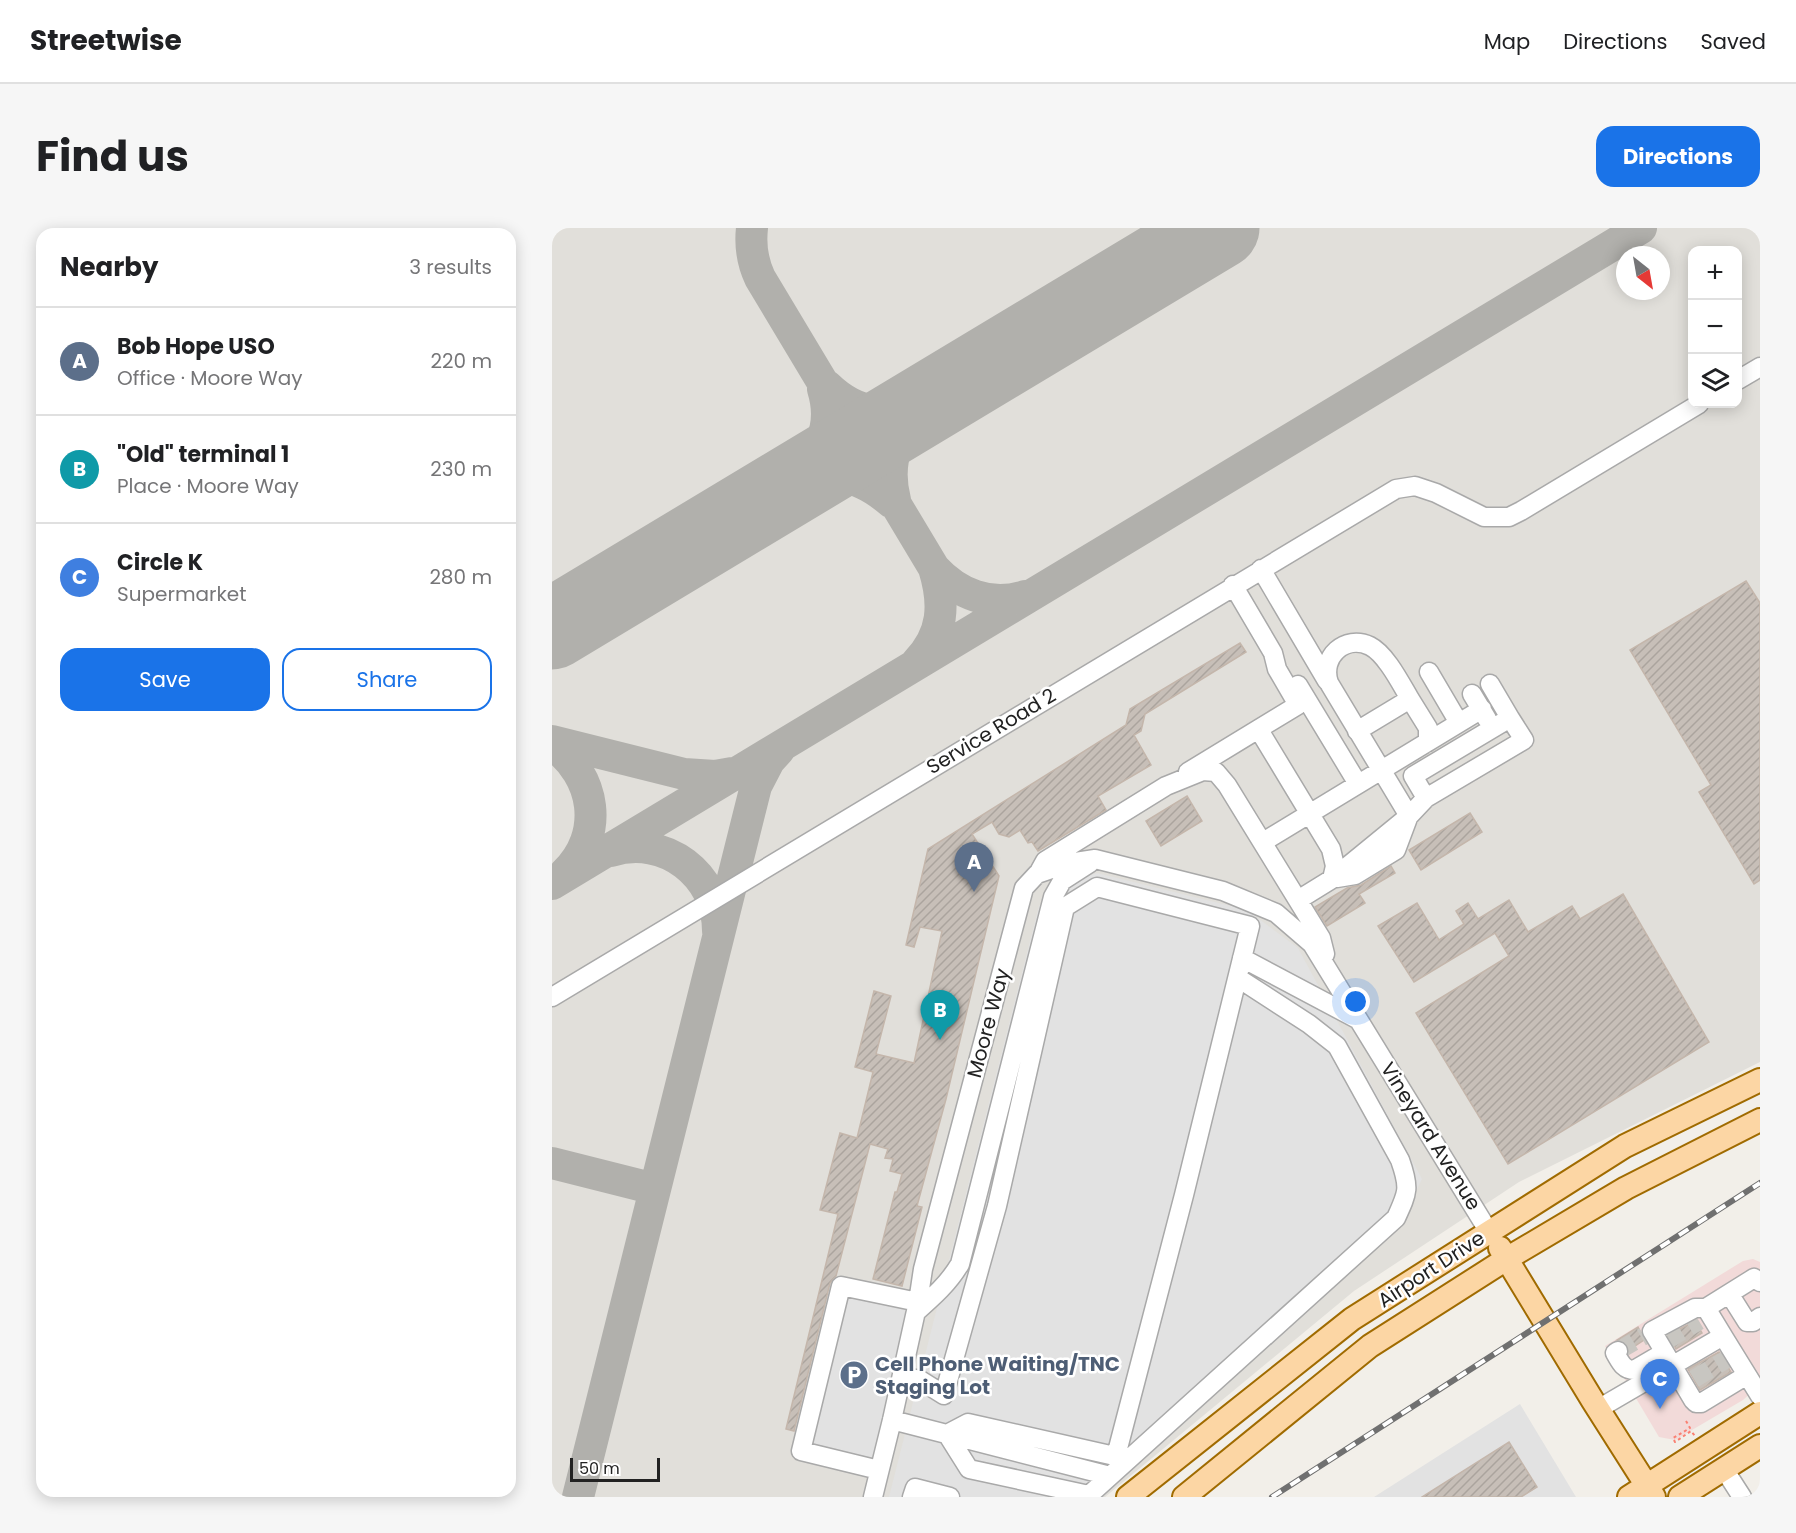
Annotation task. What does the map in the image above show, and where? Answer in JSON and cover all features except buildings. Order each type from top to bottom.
[{"type":"main road","name":"Airport Drive","points":[[1128,1497],[1352,1319],[1625,1146],[1760,1080]]},
{"type":"main road","name":"Airport Drive","points":[[1184,1497],[1370,1346],[1508,1258],[1626,1188],[1760,1120]]},
{"type":"main road","name":"Vineyard Avenue","points":[[1489,1232],[1508,1258],[1598,1409],[1643,1493]]},
{"type":"main road","points":[[1643,1493],[1760,1413]]},
{"type":"main road","points":[[1680,1497],[1760,1446]]},
{"type":"street","points":[[1742,377],[1760,367]]},
{"type":"street","name":"Service Road 2","points":[[552,996],[1396,489],[1415,486],[1436,493],[1484,518],[1509,517],[1692,408]]},
{"type":"street","points":[[1261,568],[1409,816]]},
{"type":"street","points":[[1166,786],[1299,705],[1277,669],[1273,653],[1233,585]]},
{"type":"street","points":[[1329,683],[1326,674],[1327,664],[1333,653],[1347,645],[1359,643],[1370,646],[1381,654],[1428,728],[1428,742]]},
{"type":"street","points":[[1273,653],[1285,663],[1358,784]]},
{"type":"street","points":[[1429,672],[1459,723]]},
{"type":"street","points":[[1298,900],[1332,879],[1355,875],[1396,850],[1409,816],[1426,798],[1524,740],[1490,684]]},
{"type":"street","points":[[1472,694],[1493,728]]},
{"type":"street","points":[[1357,731],[1410,699]]},
{"type":"street","points":[[1263,842],[1482,710]]},
{"type":"street","points":[[1426,798],[1413,776],[1510,718]]},
{"type":"street","points":[[1258,730],[1331,849],[1335,866],[1332,879]]},
{"type":"street","points":[[1166,786],[1203,771],[1216,772],[1227,785],[1321,938],[1329,971]]},
{"type":"street","name":"Moore Way","points":[[873,1497],[902,1376],[923,1269],[1024,888],[1045,861],[1166,786]]},
{"type":"street","points":[[879,1470],[801,1451],[841,1286],[889,1296],[917,1307],[945,1286],[960,1264],[1053,897],[1062,880],[1095,859]]},
{"type":"street","points":[[1037,874],[1069,863],[1095,859],[1222,891],[1276,913],[1312,944],[1329,971]]},
{"type":"street","points":[[902,1376],[920,1380],[944,1395],[997,1206],[1065,907],[1097,887],[1250,926],[1184,1195],[1106,1477]]},
{"type":"street","points":[[1242,958],[1359,1020]]},
{"type":"street","name":"Vineyard Avenue","points":[[1329,971],[1489,1232]]},
{"type":"street","points":[[947,1434],[969,1469],[1106,1477],[1395,1218],[1406,1195],[1406,1177],[1400,1160],[1337,1046],[1309,1024],[1238,978]]},
{"type":"street","points":[[1705,1315],[1755,1278],[1760,1282]]},
{"type":"street","points":[[1730,1295],[1747,1322],[1753,1322],[1760,1317]]},
{"type":"street","points":[[1598,1409],[1695,1308],[1705,1315],[1723,1336],[1731,1357],[1747,1375],[1760,1396]]},
{"type":"street","points":[[1618,1351],[1615,1353],[1625,1368],[1634,1370],[1659,1345],[1723,1336]]},
{"type":"street","points":[[1659,1345],[1689,1382],[1693,1400],[1696,1403],[1701,1403],[1747,1375]]},
{"type":"street","points":[[892,1420],[1106,1477]]},
{"type":"street","points":[[947,1434],[963,1475],[1051,1497]]},
{"type":"street","points":[[1724,1469],[1742,1497]]},
{"type":"street","points":[[912,1497],[915,1488],[950,1497]]},
{"type":"path","points":[[1686,1421],[1690,1428],[1673,1438],[1675,1442],[1692,1431],[1695,1436]]},
{"type":"shaded area","points":[[552,228],[1760,228],[1760,1062],[1519,1182],[1354,1291],[1105,1497],[552,1497]]},
{"type":"shaded area","points":[[1097,873],[1247,910],[1298,948],[1422,1179],[1401,1222],[1093,1497],[889,1497],[1039,906],[1056,886]]},
{"type":"shaded area","points":[[1753,1259],[1760,1262],[1760,1385],[1743,1400],[1675,1440],[1659,1437],[1605,1346],[1743,1261]]},
{"type":"shaded area","name":"Cell Phone Waiting/TNC Staging Lot","points":[[839,1279],[914,1293],[869,1476],[793,1457]]},
{"type":"shaded area","points":[[1520,1404],[1576,1497],[1374,1497]]},
{"type":"taxiway","points":[[752,228],[752,253],[760,278],[934,568],[953,585],[975,596],[999,600],[1025,596]]},
{"type":"taxiway","points":[[552,884],[1641,228]]},
{"type":"taxiway","points":[[827,386],[852,404],[877,411],[903,409],[932,401]]},
{"type":"taxiway","points":[[784,490],[820,445],[827,420],[827,405],[823,389]]},
{"type":"taxiway","points":[[895,500],[892,470],[897,446],[911,423],[931,401]]},
{"type":"taxiway","points":[[785,489],[815,479],[841,477],[865,484],[891,502]]},
{"type":"taxiway","points":[[917,662],[933,641],[940,618],[940,594],[934,568]]},
{"type":"taxiway","points":[[552,741],[684,774],[715,776],[732,773]]},
{"type":"taxiway","points":[[552,745],[578,772],[586,789],[590,806],[590,824],[586,841],[578,858],[565,873]]},
{"type":"taxiway","points":[[578,1497],[756,786],[769,761],[779,750]]},
{"type":"taxiway","points":[[611,851],[631,847],[650,848],[669,854],[685,864],[709,892],[716,911],[718,931]]},
{"type":"taxiway","points":[[552,1163],[655,1189]]},
{"type":"runway","points":[[552,629],[1219,228]]},
{"type":"tunnel","points":[[1666,1341],[1699,1321]]},
{"type":"tunnel","points":[[1618,1351],[1644,1336]]},
{"type":"tunnel","points":[[1694,1379],[1727,1359]]},
{"type":"railway","points":[[1272,1497],[1760,1183]]},
{"type":"place","name":"Bob Hope USO","points":[[974,892]]},
{"type":"place","name":"\"Old\" terminal 1","points":[[940,1040]]},
{"type":"place","name":"Cell Phone Waiting/TNC Staging Lot","points":[[854,1375]]},
{"type":"place","name":"Circle K","points":[[1660,1409]]}]
